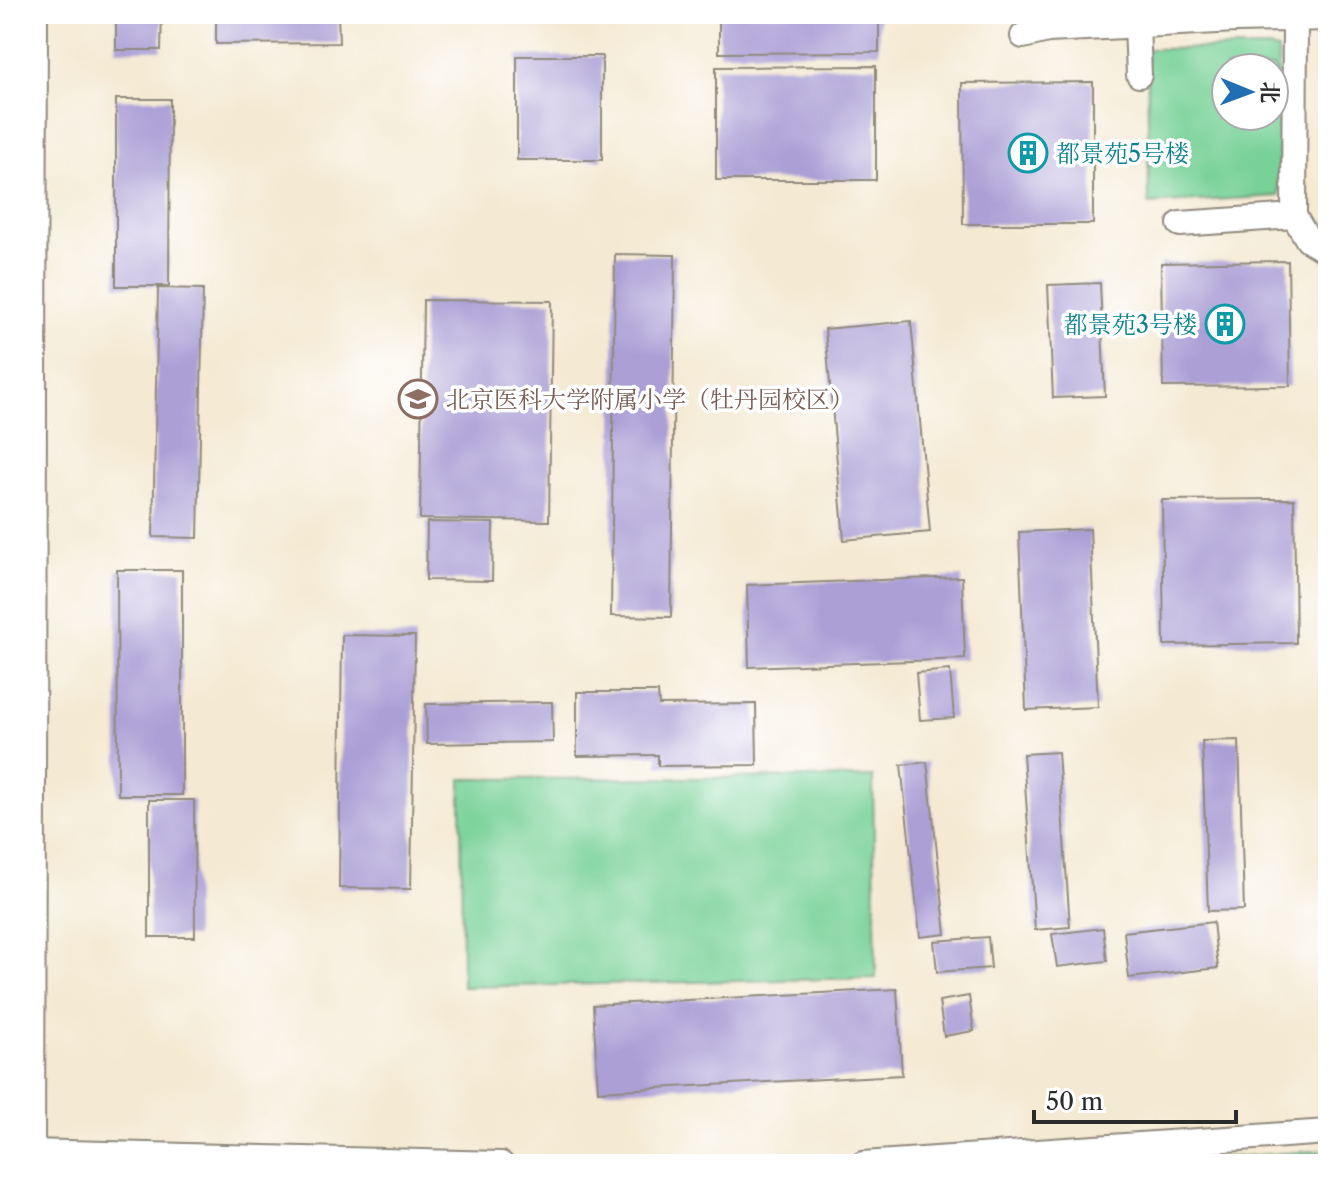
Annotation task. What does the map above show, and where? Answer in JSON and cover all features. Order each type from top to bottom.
[{"type":"street","points":[[32,14],[24,1154],[501,1164]]},
{"type":"street","points":[[1023,36],[1048,30],[1328,18]]},
{"type":"street","points":[[1295,19],[1294,216],[1308,240],[1328,252]]},
{"type":"street","points":[[1137,25],[1139,75]]},
{"type":"street","points":[[1180,224],[1294,216]]},
{"type":"street","points":[[863,1164],[1328,1132]]},
{"type":"green space","points":[[1147,49],[1278,50],[1210,52],[1210,132],[1279,132],[1279,196],[1149,204]]},
{"type":"green space","points":[[873,777],[876,978],[462,987],[461,779]]},
{"type":"green space","points":[[1328,1150],[1328,1164],[1137,1164]]},
{"type":"building","points":[[116,14],[162,14],[161,50],[116,50]]},
{"type":"building","points":[[216,14],[338,14],[339,43],[216,44]]},
{"type":"building","points":[[719,14],[879,14],[879,52],[719,53]]},
{"type":"building","points":[[517,56],[602,56],[602,160],[517,160]]},
{"type":"building","points":[[876,66],[876,180],[716,180],[716,67]]},
{"type":"building","name":"都景苑5号楼","points":[[1093,82],[1093,224],[963,224],[962,83]]},
{"type":"building","points":[[116,99],[170,99],[169,286],[116,286]]},
{"type":"building","points":[[615,254],[675,255],[671,617],[611,616]]},
{"type":"building","name":"都景苑3号楼","points":[[1288,261],[1290,386],[1163,387],[1161,263]]},
{"type":"building","points":[[1100,283],[1105,396],[1053,398],[1048,285]]},
{"type":"building","points":[[158,288],[203,289],[198,538],[153,537]]},
{"type":"building","points":[[423,300],[552,301],[549,521],[420,519]]},
{"type":"building","points":[[911,321],[930,532],[844,540],[825,329]]},
{"type":"building","points":[[1294,499],[1296,643],[1164,645],[1162,500]]},
{"type":"building","points":[[427,522],[493,523],[492,581],[426,580]]},
{"type":"building","points":[[1090,529],[1098,707],[1026,710],[1019,532]]},
{"type":"building","points":[[117,570],[182,570],[182,795],[118,795]]},
{"type":"building","points":[[962,577],[965,659],[749,667],[747,585]]},
{"type":"building","points":[[342,635],[415,636],[411,889],[339,888]]},
{"type":"building","points":[[950,670],[954,718],[920,720],[916,673]]},
{"type":"building","points":[[577,692],[658,692],[659,705],[756,704],[757,765],[658,766],[658,755],[577,756]]},
{"type":"building","points":[[552,702],[553,742],[427,744],[426,704]]},
{"type":"building","points":[[1239,740],[1244,910],[1208,911],[1202,741]]},
{"type":"building","points":[[1058,752],[1070,927],[1035,930],[1023,754]]},
{"type":"building","points":[[927,762],[946,934],[920,937],[901,765]]},
{"type":"building","points":[[149,800],[194,800],[195,937],[149,937]]},
{"type":"building","points":[[1213,922],[1218,968],[1129,978],[1124,932]]},
{"type":"building","points":[[1103,928],[1107,961],[1057,967],[1052,934]]},
{"type":"building","points":[[988,937],[991,968],[937,972],[934,941]]},
{"type":"building","points":[[897,989],[902,1075],[598,1091],[593,1005]]},
{"type":"building","points":[[969,996],[974,1031],[944,1036],[939,1001]]},
{"type":"place","name":"都景苑5号楼","points":[[1028,153]]},
{"type":"place","name":"都景苑3号楼","points":[[1225,324]]},
{"type":"place","name":"北京医科大学附属小学（牡丹园校区）","points":[[418,399]]}]
